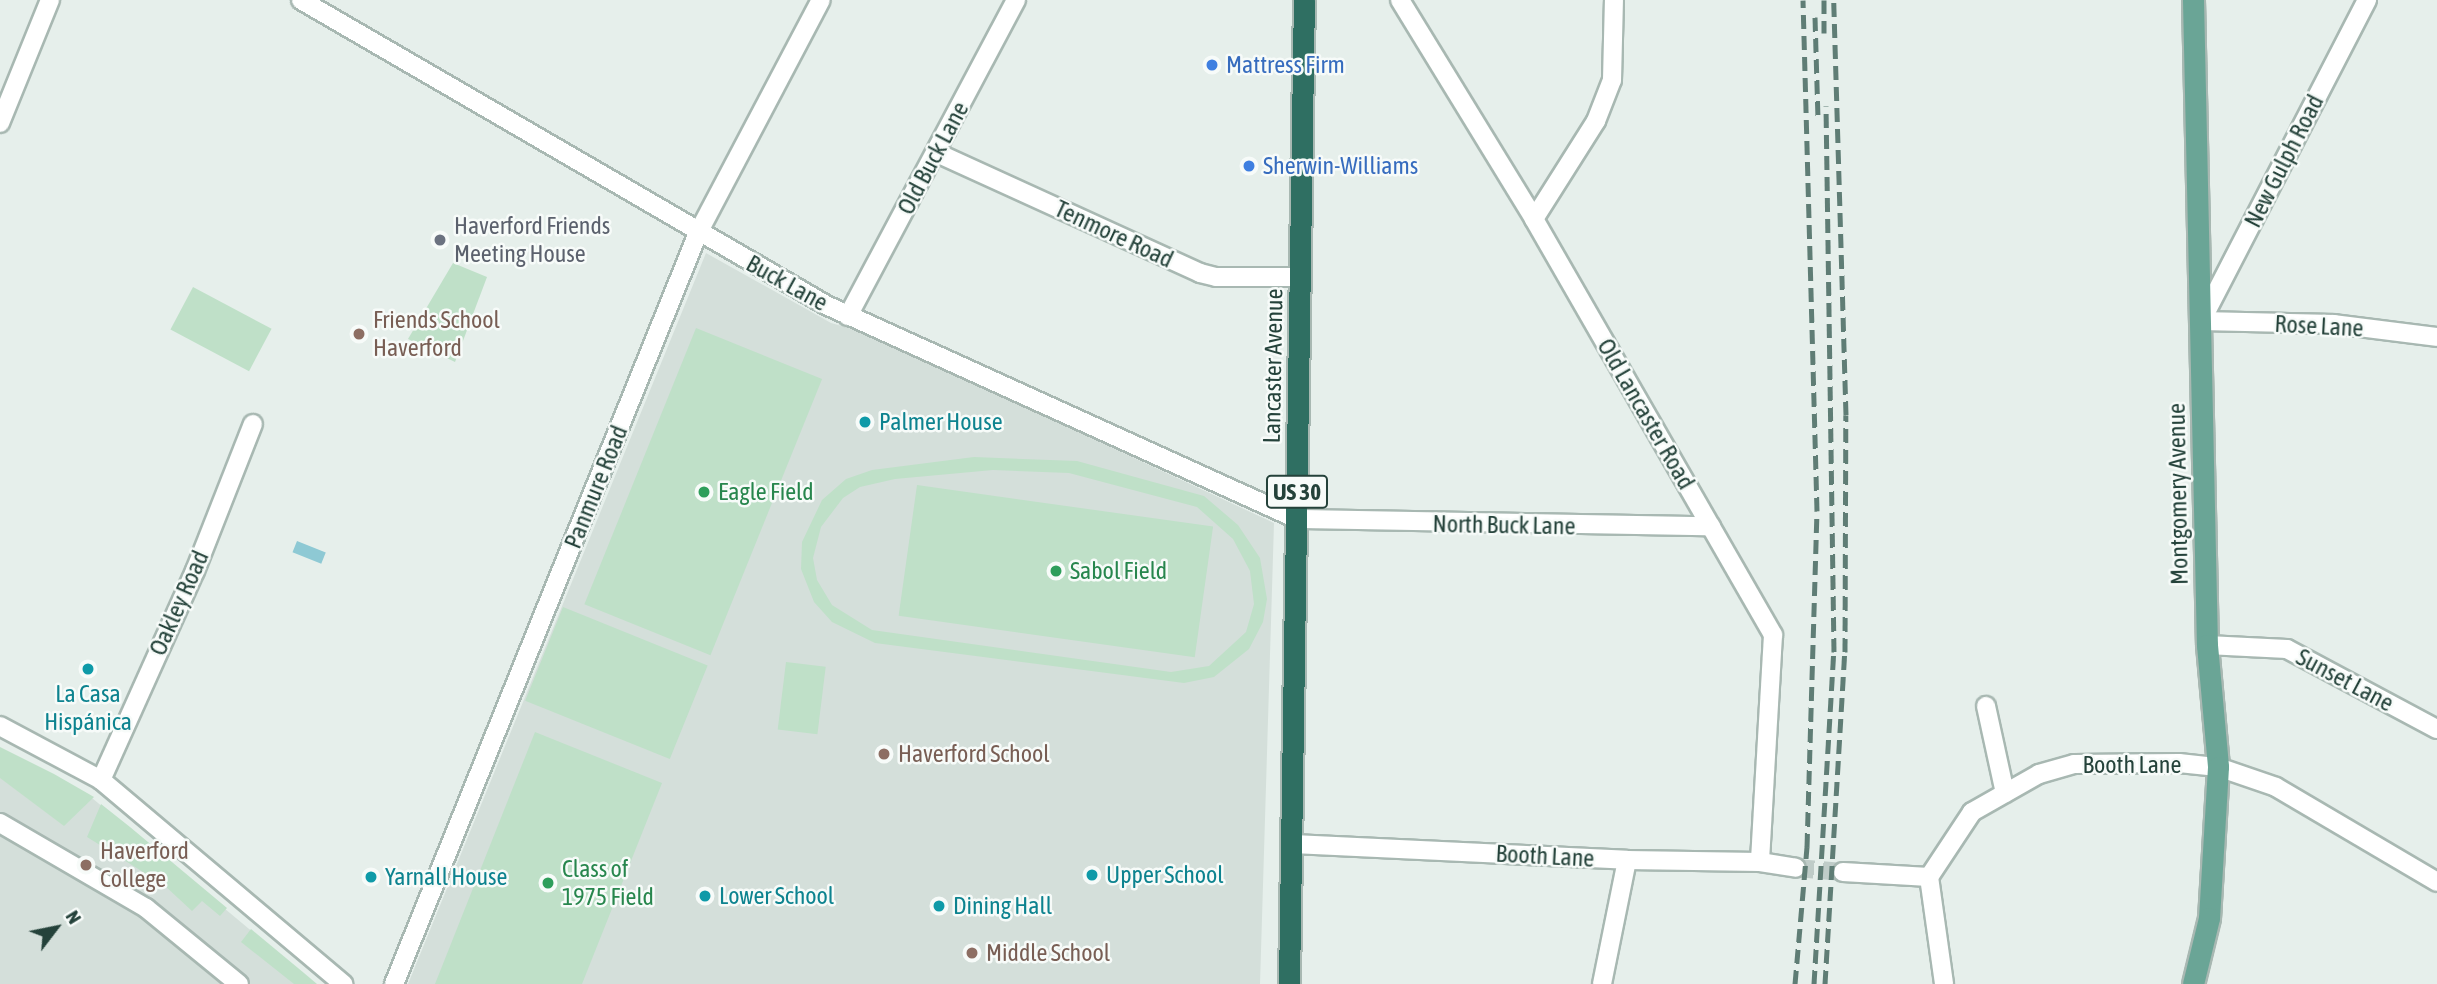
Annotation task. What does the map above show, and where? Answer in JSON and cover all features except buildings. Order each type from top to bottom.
[{"type":"highway","name":"Lancaster Avenue","points":[[1289,984],[1304,0]]},
{"type":"main road","name":"Montgomery Avenue","points":[[2193,0],[2207,645],[2218,767],[2209,918],[2193,984]]},
{"type":"street","points":[[0,123],[50,0]]},
{"type":"street","name":"Buck Lane","points":[[301,0],[557,145],[698,233],[848,316],[1297,519]]},
{"type":"street","name":"Panmure Road","points":[[394,984],[698,233],[821,0]]},
{"type":"street","name":"Old Buck Lane","points":[[848,316],[1016,0]]},
{"type":"street","name":"Old Lancaster Road","points":[[1400,0],[1534,219],[1773,635],[1760,862]]},
{"type":"street","points":[[1534,219],[1597,121],[1612,80],[1614,0]]},
{"type":"street","name":"New Gulph Road","points":[[2201,321],[2367,0]]},
{"type":"street","name":"Tenmore Road","points":[[937,153],[1144,251],[1200,272],[1216,277],[1300,276]]},
{"type":"street","name":"Rose Lane","points":[[2201,321],[2334,324],[2437,337]]},
{"type":"street","name":"Oakley Road","points":[[101,780],[195,570],[253,424]]},
{"type":"street","name":"North Buck Lane","points":[[1297,519],[1711,526]]},
{"type":"street","name":"Sunset Lane","points":[[2207,645],[2287,649],[2437,729]]},
{"type":"street","points":[[1986,706],[2005,793]]},
{"type":"street","points":[[0,726],[101,780],[343,984]]},
{"type":"street","name":"Booth Lane","points":[[1928,877],[1972,812],[2039,774],[2074,764],[2179,763],[2218,767],[2276,787],[2437,882]]},
{"type":"street","points":[[0,822],[146,908],[226,980]]},
{"type":"street","name":"Booth Lane","points":[[1293,844],[1627,860],[1760,862],[1796,868]]},
{"type":"street","points":[[1602,984],[1627,860]]},
{"type":"street","points":[[1843,872],[1928,877],[1944,984]]},
{"type":"shaded area","name":"Haverford School","points":[[706,253],[831,323],[863,332],[1274,523],[1260,984],[408,984]]},
{"type":"shaded area","name":"Haverford College","points":[[0,753],[86,793],[315,984],[0,984]]},
{"type":"green space","points":[[453,263],[487,277],[455,362],[408,339]]},
{"type":"green space","points":[[193,287],[272,329],[249,371],[170,329]]},
{"type":"green space","name":"Eagle Field","points":[[696,328],[822,379],[710,655],[584,604]]},
{"type":"green space","points":[[974,457],[1077,461],[1204,496],[1238,525],[1260,558],[1267,599],[1263,622],[1249,649],[1214,677],[1184,683],[875,643],[832,622],[814,602],[801,569],[802,542],[822,500],[846,479],[872,470]],"holes":[[[993,470],[1069,473],[1197,507],[1233,539],[1250,571],[1254,604],[1246,632],[1209,666],[1171,672],[872,630],[832,605],[817,580],[813,558],[821,527],[843,498],[860,487],[895,479]]]},
{"type":"green space","name":"Sabol Field","points":[[917,485],[1213,527],[1195,657],[899,616]]},
{"type":"green space","points":[[563,607],[708,665],[670,759],[525,701]]},
{"type":"green space","points":[[786,662],[826,667],[817,734],[778,729]]},
{"type":"green space","name":"Class of 1975 Field","points":[[535,732],[662,783],[582,984],[435,984]]},
{"type":"green space","points":[[0,747],[94,797],[64,826],[0,778]]},
{"type":"green space","points":[[101,804],[227,908],[220,916],[202,901],[192,911],[164,885],[87,837]]},
{"type":"green space","points":[[251,929],[317,984],[294,984],[241,942]]},
{"type":"water","points":[[297,541],[326,553],[321,564],[293,552]]},
{"type":"tunnel","points":[[1796,868],[1843,872]]},
{"type":"railway","points":[[1795,984],[1807,847],[1817,511],[1803,0]]},
{"type":"railway","points":[[1824,0],[1824,33]]},
{"type":"railway","points":[[1825,984],[1845,652],[1846,415],[1834,0]]},
{"type":"railway","points":[[1815,17],[1818,119]]},
{"type":"railway","points":[[1814,984],[1834,652],[1826,106]]},
{"type":"place","name":"Mattress Firm","points":[[1212,65]]},
{"type":"place","name":"Sherwin-Williams","points":[[1249,166]]},
{"type":"place","name":"Haverford Friends Meeting House","points":[[440,240]]},
{"type":"place","name":"Friends School Haverford","points":[[359,334]]},
{"type":"place","name":"Palmer House","points":[[865,422]]},
{"type":"place","name":"Eagle Field","points":[[704,492]]},
{"type":"place","name":"Sabol Field","points":[[1056,571]]},
{"type":"place","name":"La Casa Hispánica","points":[[88,669]]},
{"type":"place","name":"Haverford School","points":[[884,754]]},
{"type":"place","name":"Haverford College","points":[[86,865]]},
{"type":"place","name":"Upper School","points":[[1092,875]]},
{"type":"place","name":"Yarnall House","points":[[371,877]]},
{"type":"place","name":"Class of 1975 Field","points":[[548,883]]},
{"type":"place","name":"Lower School","points":[[705,896]]},
{"type":"place","name":"Dining Hall","points":[[939,906]]},
{"type":"place","name":"Middle School","points":[[972,953]]}]
